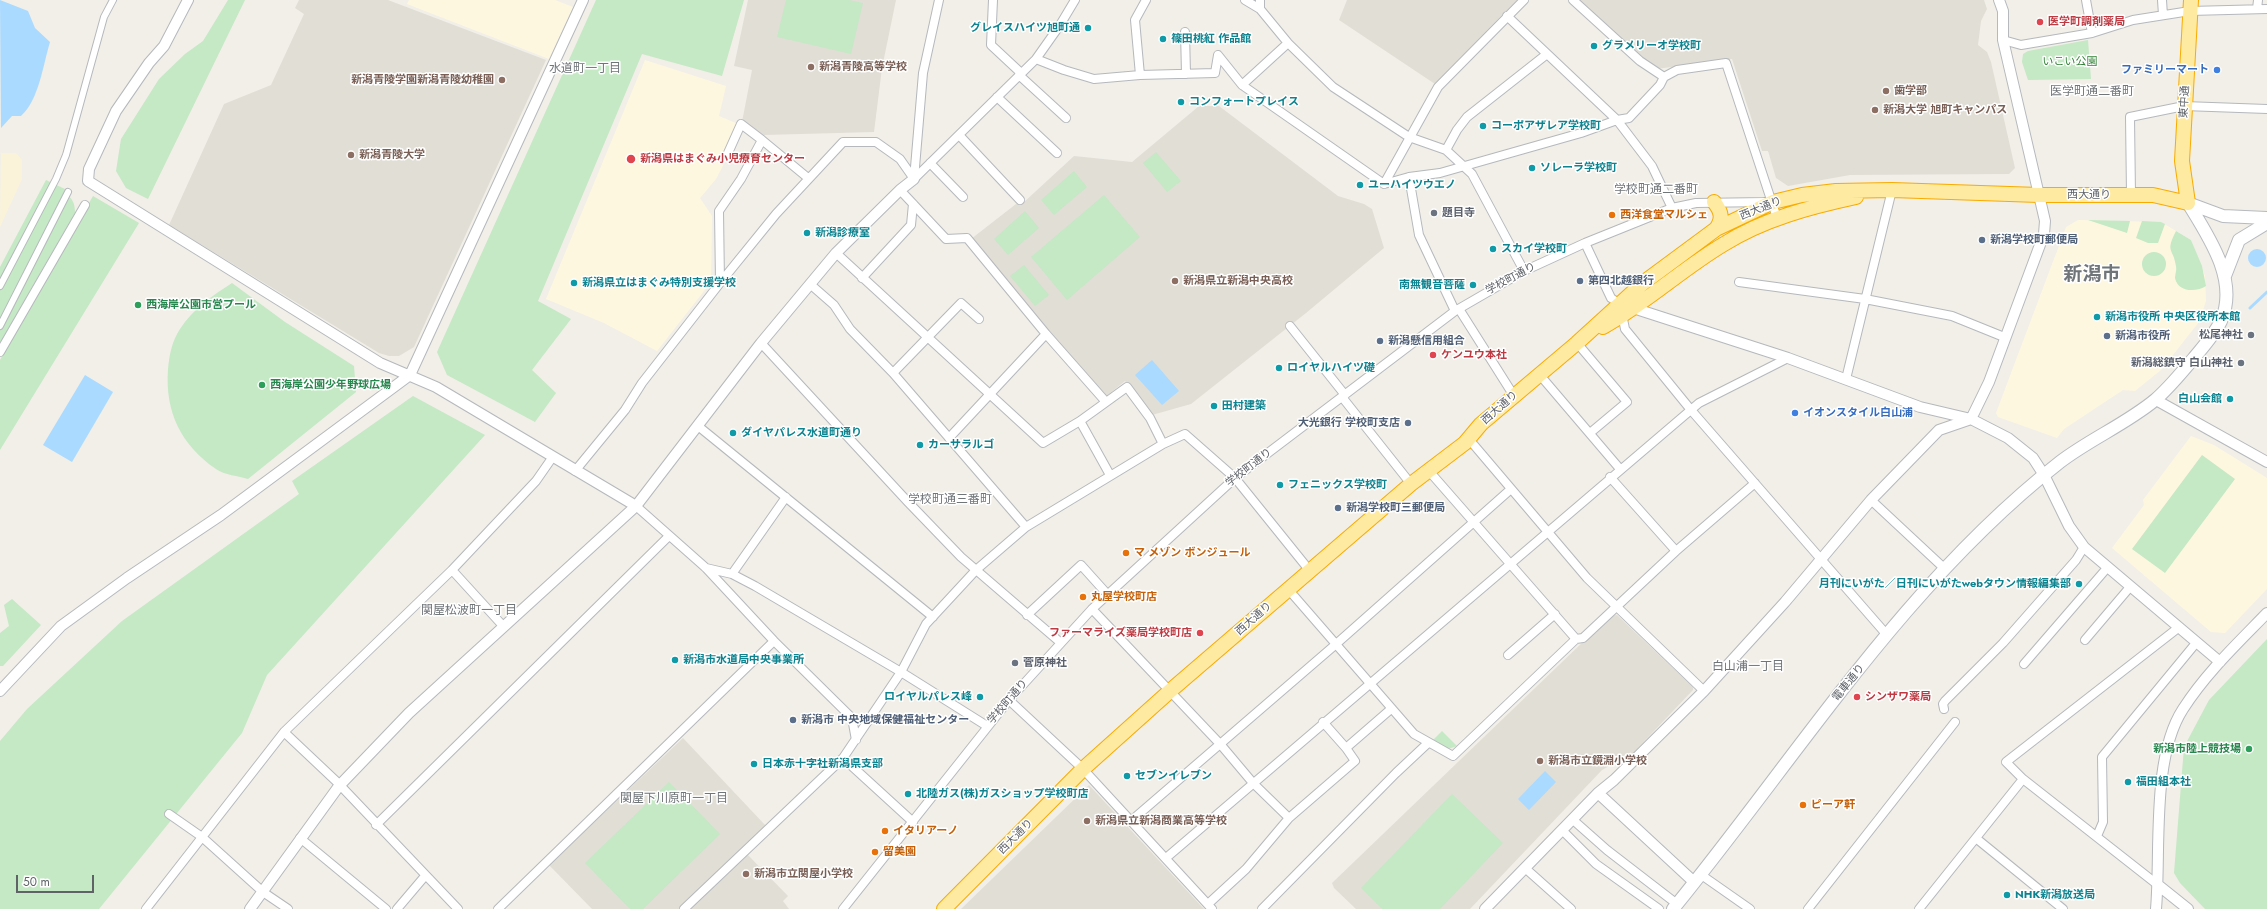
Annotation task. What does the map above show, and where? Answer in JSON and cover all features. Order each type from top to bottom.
[{"type":"highway","name":"東中通","points":[[2188,203],[2182,161],[2191,5]]},
{"type":"highway","name":"西大通り","points":[[1621,310],[1634,308],[1724,244],[1777,218],[1804,209],[1892,190]]},
{"type":"highway","name":"西大通り","points":[[944,909],[1083,769],[1170,691],[1411,484],[1468,438],[1481,424],[1539,374],[1577,342],[1621,310],[1665,265],[1716,229],[1773,202],[1802,195],[1836,191],[1892,190],[2040,195],[2131,194],[2153,195],[2188,203]]},
{"type":"highway","points":[[1714,202],[1721,215],[1721,222],[1716,229]]},
{"type":"main road","points":[[2188,203],[2223,216],[2267,218]]},
{"type":"main road","points":[[2188,203],[2206,232],[2225,276]]},
{"type":"main road","points":[[2225,276],[2238,240],[2267,223]]},
{"type":"main road","name":"電車通り","points":[[1675,906],[1888,635],[1945,569],[1983,531],[2044,475],[2063,460],[2156,400],[2201,350],[2220,323],[2226,301],[2225,276]]},
{"type":"street","points":[[0,286],[56,179],[66,155],[104,17],[113,0]]},
{"type":"street","points":[[188,0],[164,46],[149,63],[116,111],[89,169],[88,181],[380,363],[436,387],[552,458],[636,506],[706,568],[774,641],[852,718],[856,740]]},
{"type":"street","points":[[0,691],[60,626],[221,514],[410,375],[583,0]]},
{"type":"street","points":[[914,179],[923,73],[939,0]]},
{"type":"street","points":[[993,0],[991,45],[1066,118]]},
{"type":"street","points":[[250,909],[339,786],[409,713],[636,506],[761,344],[836,253],[900,190],[914,179],[1036,58],[1060,25],[1075,0]]},
{"type":"street","points":[[1140,74],[1135,20],[1146,0]]},
{"type":"street","points":[[1246,0],[1260,10],[1288,43],[1333,87],[1409,137],[1446,150],[1465,166],[1472,174],[1524,271]]},
{"type":"street","points":[[1260,0],[1260,10]]},
{"type":"street","points":[[1384,184],[1438,86],[1524,0]]},
{"type":"street","points":[[1573,0],[1640,61],[1664,77]]},
{"type":"street","points":[[1488,908],[1598,792],[1614,780],[1704,691],[1871,500],[1939,430],[1971,419],[1989,382],[2004,337],[2044,234],[2045,221],[2002,40],[2003,11],[1999,0]]},
{"type":"street","points":[[2086,0],[2092,33]]},
{"type":"street","points":[[2162,0],[2163,15]]},
{"type":"street","points":[[2257,9],[2258,0]]},
{"type":"street","points":[[2002,40],[2020,45],[2092,33],[2133,20],[2163,15],[2191,5],[2267,9]]},
{"type":"street","points":[[1507,16],[1617,120],[1652,166],[1672,208]]},
{"type":"street","points":[[1185,32],[1186,74]]},
{"type":"street","points":[[1242,85],[1288,43]]},
{"type":"street","points":[[1446,150],[1457,130],[1467,117],[1547,54]]},
{"type":"street","points":[[1036,58],[1064,70],[1094,79],[1140,74],[1215,73],[1218,55],[1242,85],[1384,184]]},
{"type":"street","points":[[1384,184],[1409,177],[1440,173],[1581,133],[1617,120],[1629,118],[1660,85],[1664,77],[1677,70],[1726,63],[1773,202],[1777,218]]},
{"type":"street","points":[[997,97],[1057,153]]},
{"type":"street","points":[[2131,194],[2130,117],[2184,106],[2267,109]]},
{"type":"street","points":[[728,154],[741,124],[808,178]]},
{"type":"street","points":[[959,135],[1020,200]]},
{"type":"street","points":[[720,283],[719,211],[741,178],[762,140]]},
{"type":"street","points":[[575,471],[625,410],[642,383],[720,283],[808,178],[843,142],[876,142],[900,159],[914,179]]},
{"type":"street","points":[[930,163],[963,197]]},
{"type":"street","points":[[1409,177],[1419,235],[1457,310],[1514,396]]},
{"type":"street","points":[[900,190],[946,239],[967,238],[1046,334],[1106,402]]},
{"type":"street","points":[[1846,379],[1892,190]]},
{"type":"street","points":[[0,326],[68,192]]},
{"type":"street","name":"学校町通り","points":[[843,909],[1009,700],[1092,609],[1235,478],[1457,310],[1524,271],[1585,243],[1672,208],[1696,203],[1773,202]]},
{"type":"street","points":[[862,278],[911,225],[913,204]]},
{"type":"street","points":[[0,352],[85,205]]},
{"type":"street","points":[[1585,243],[1611,298],[1621,310],[1624,330],[1691,410],[1888,635]]},
{"type":"street","points":[[836,253],[1043,443],[1080,421],[1127,387],[1150,418],[1163,444]]},
{"type":"street","points":[[1739,282],[1865,299],[1952,316],[2004,337]]},
{"type":"street","points":[[810,284],[834,305],[850,329],[893,372],[1026,527]]},
{"type":"street","points":[[893,372],[961,304],[979,319]]},
{"type":"street","points":[[1634,308],[1788,358],[1920,407],[1971,419],[2008,438],[2033,458],[2044,475],[2069,526],[2084,547],[2220,662]]},
{"type":"street","points":[[1290,326],[1411,484]]},
{"type":"street","points":[[949,438],[1046,334]]},
{"type":"street","points":[[1577,342],[1627,402],[1590,433]]},
{"type":"street","points":[[761,344],[908,502],[976,570],[1026,615],[1061,643]]},
{"type":"street","points":[[1166,858],[1323,722],[1512,563],[1620,468],[1699,403],[1788,358]]},
{"type":"street","points":[[1539,374],[1620,468]]},
{"type":"street","points":[[2156,400],[2267,462]]},
{"type":"street","points":[[1080,421],[1110,474]]},
{"type":"street","points":[[698,426],[933,617]]},
{"type":"street","points":[[684,909],[843,758],[901,672],[926,624],[976,570],[1026,527],[1110,474],[1163,444],[1185,434],[1235,478],[1310,571]]},
{"type":"street","points":[[1468,438],[1587,578],[1704,691]]},
{"type":"street","points":[[146,909],[284,732],[452,570],[536,481],[552,458]]},
{"type":"street","points":[[1429,471],[1512,563],[1576,639]]},
{"type":"street","points":[[1610,478],[1676,551]]},
{"type":"street","points":[[1288,589],[1335,645],[1414,734],[1428,744],[1453,756],[1576,639],[1583,638],[1676,551],[1755,483]]},
{"type":"street","points":[[1132,820],[1221,745],[1511,489]]},
{"type":"street","points":[[732,574],[786,497]]},
{"type":"street","points":[[1871,500],[1945,569]]},
{"type":"street","points":[[376,825],[669,536]]},
{"type":"street","points":[[1944,709],[1943,704],[1945,701],[2014,631],[2076,560],[2084,547]]},
{"type":"street","points":[[1026,615],[1081,565],[1108,595]]},
{"type":"street","points":[[706,568],[732,574],[901,672],[987,726]]},
{"type":"street","points":[[2024,664],[2107,568]]},
{"type":"street","points":[[452,570],[504,627]]},
{"type":"street","points":[[2085,640],[2130,587]]},
{"type":"street","points":[[1092,609],[1221,745],[1253,783],[1289,818]]},
{"type":"street","points":[[2156,909],[2158,885],[2156,866],[2162,769],[2171,737],[2182,710],[2220,662],[2267,613]]},
{"type":"street","points":[[1508,656],[1555,614]]},
{"type":"street","points":[[2178,628],[2006,762],[2023,779],[2188,909]]},
{"type":"street","points":[[498,909],[774,641]]},
{"type":"street","points":[[2097,836],[2103,822],[2102,757],[2196,643]]},
{"type":"street","points":[[1009,700],[1083,769],[1132,820],[1210,907],[1246,869],[1289,818],[1355,761],[1346,748],[1323,722]]},
{"type":"street","points":[[1346,748],[1391,709]]},
{"type":"street","points":[[1808,909],[1955,722]]},
{"type":"street","points":[[284,732],[339,786],[458,909]]},
{"type":"street","points":[[1262,909],[1396,773],[1428,744]]},
{"type":"street","points":[[843,758],[913,822]]},
{"type":"street","points":[[1919,909],[1977,839],[2023,779]]},
{"type":"street","points":[[1598,792],[1697,878],[1750,909]]},
{"type":"street","points":[[168,814],[202,837],[263,892],[288,909]]},
{"type":"street","points":[[1572,819],[1675,906]]},
{"type":"street","points":[[1562,830],[1596,864],[1659,909]]},
{"type":"street","points":[[300,838],[386,909]]},
{"type":"street","points":[[1977,839],[2063,909]]},
{"type":"street","points":[[1525,868],[1571,909]]},
{"type":"street","points":[[397,909],[425,876]]},
{"type":"shaded area","name":"新潟青陵大学","points":[[299,0],[388,0],[546,60],[414,347],[399,356],[389,356],[379,353],[169,225],[224,104],[271,85],[304,14],[295,8]]},
{"type":"shaded area","points":[[409,0],[555,0],[573,7],[549,59],[407,4]]},
{"type":"shaded area","name":"新潟青陵高等学校","points":[[748,0],[896,0],[882,68],[874,132],[764,135],[742,122],[752,70],[734,66]]},
{"type":"shaded area","points":[[1347,0],[1519,0],[1502,15],[1435,84],[1339,20]]},
{"type":"shaded area","name":"新潟大学 旭町キャンパス","points":[[1578,0],[1984,0],[1987,9],[1981,21],[1978,45],[1987,52],[1991,62],[2015,168],[2009,174],[1850,175],[1788,186],[1776,178],[1768,151],[1762,151],[1732,59],[1656,69]]},
{"type":"shaded area","points":[[645,60],[726,86],[719,116],[738,124],[728,156],[716,179],[700,198],[712,216],[711,282],[657,351],[604,323],[546,299]]},
{"type":"shaded area","name":"新潟県立新潟中央高校","points":[[1199,106],[1219,106],[1338,196],[1364,204],[1372,209],[1384,248],[1306,313],[1191,404],[1152,415],[1125,381],[1104,398],[971,239],[1016,204],[1023,203],[1074,156],[1132,162]]},
{"type":"shaded area","name":"新潟市役所","points":[[2078,220],[2161,222],[2191,240],[2205,276],[2206,301],[2199,322],[2161,370],[2135,391],[2123,390],[2064,429],[2057,438],[1998,417],[1996,413],[2066,227]]},
{"type":"shaded area","points":[[2191,436],[2214,445],[2267,478],[2267,589],[2225,633],[2211,632],[2112,548],[2144,505],[2143,500]]},
{"type":"shaded area","name":"新潟市立鏡淵小学校","points":[[1617,615],[1693,687],[1693,690],[1633,753],[1602,770],[1470,909],[1356,909],[1334,888],[1332,883],[1610,616]]},
{"type":"shaded area","points":[[683,738],[766,826],[679,909],[592,909],[549,865]]},
{"type":"shaded area","name":"新潟県立新潟商業高等学校","points":[[1089,785],[1204,909],[961,909]]},
{"type":"shaded area","name":"新潟市立関屋小学校","points":[[746,853],[788,896],[783,901],[789,909],[688,909]]},
{"type":"green space","points":[[228,0],[245,0],[148,199],[126,188],[116,171],[121,139],[159,79],[185,54],[203,41]]},
{"type":"green space","points":[[596,0],[744,0],[722,76],[642,54],[538,301],[571,319],[532,370],[556,393],[535,422],[447,375],[437,352]]},
{"type":"green space","points":[[786,0],[849,0],[863,3],[851,54],[777,37]]},
{"type":"green space","name":"いこい公園","points":[[2088,40],[2091,79],[2028,80],[2022,62],[2023,54],[2028,51]]},
{"type":"green space","points":[[1156,152],[1181,181],[1167,192],[1143,163]]},
{"type":"green space","points":[[1074,171],[1087,187],[1054,215],[1041,200]]},
{"type":"green space","points":[[46,180],[67,190],[66,194],[73,202],[75,213],[0,343],[0,267]]},
{"type":"green space","points":[[1104,195],[1140,237],[1067,300],[1031,257]]},
{"type":"green space","points":[[93,196],[139,223],[0,450],[0,360]]},
{"type":"green space","points":[[1025,211],[1039,228],[1008,255],[994,239]]},
{"type":"green space","points":[[2088,220],[2130,221],[2127,233]]},
{"type":"green space","points":[[2142,221],[2161,222],[2165,224],[2158,243],[2148,243],[2136,238]]},
{"type":"green space","points":[[2176,231],[2191,240],[2202,266],[2206,286],[2202,288],[2188,290],[2184,289],[2177,283],[2175,278],[2175,260],[2170,247]]},
{"type":"green space","points":[[2149,252],[2159,252],[2166,259],[2166,269],[2159,276],[2149,276],[2142,269],[2142,259]]},
{"type":"green space","points":[[1024,265],[1049,295],[1035,306],[1010,276]]},
{"type":"green space","name":"西海岸公園少年野球広場","points":[[232,283],[285,322],[354,366],[356,392],[248,479],[219,471],[204,460],[193,449],[178,426],[169,400],[168,370],[170,354],[175,338],[185,322],[197,309]]},
{"type":"green space","points":[[413,396],[485,435],[267,675],[242,733],[99,909],[0,909],[0,741],[27,709],[122,621],[299,494],[292,481]]},
{"type":"green space","points":[[2202,455],[2235,479],[2165,573],[2132,549]]},
{"type":"green space","points":[[12,599],[41,625],[3,666],[0,666],[0,633],[9,626],[4,605]]},
{"type":"green space","points":[[2267,639],[2267,909],[2205,909],[2180,883],[2174,873],[2184,747],[2209,700]]},
{"type":"green space","points":[[1442,731],[1457,746],[1448,749],[1432,741]]},
{"type":"green space","points":[[669,782],[720,834],[643,909],[630,909],[585,863]]},
{"type":"green space","points":[[1452,794],[1503,843],[1440,909],[1382,909],[1361,888]]},
{"type":"sand","points":[[1,153],[16,153],[22,160],[22,179],[0,227]]},
{"type":"water","points":[[0,0],[28,11],[35,28],[50,42],[40,82],[32,101],[21,116],[12,116],[1,128]]},
{"type":"water","points":[[2257,249],[2263,252],[2266,258],[2263,264],[2257,267],[2251,264],[2248,258],[2251,252]]},
{"type":"water","points":[[1152,360],[1179,391],[1162,405],[1135,375]]},
{"type":"water","points":[[85,375],[113,392],[72,462],[43,445]]},
{"type":"water","points":[[1545,771],[1556,782],[1529,810],[1518,799]]},
{"type":"waterway","points":[[2250,308],[2267,292]]},
{"type":"place","name":"医学町調剤薬局","points":[[2040,22]]},
{"type":"place","name":"グレイスハイツ旭町通","points":[[1088,28]]},
{"type":"place","name":"篠田桃紅 作品館","points":[[1163,39]]},
{"type":"place","name":"グラメリーオ学校町","points":[[1594,46]]},
{"type":"place","name":"新潟青陵高等学校","points":[[811,67]]},
{"type":"place","name":"ファミリーマート","points":[[2217,70]]},
{"type":"place","name":"新潟青陵学園新潟青陵幼稚園","points":[[502,80]]},
{"type":"place","name":"歯学部","points":[[1886,91]]},
{"type":"place","name":"コンフォートプレイス","points":[[1181,102]]},
{"type":"place","name":"新潟大学 旭町キャンパス","points":[[1875,110]]},
{"type":"place","name":"コーポアザレア学校町","points":[[1483,126]]},
{"type":"place","name":"新潟青陵大学","points":[[351,155]]},
{"type":"place","name":"新潟県はまぐみ小児療育センター","points":[[631,159]]},
{"type":"place","name":"ソレーラ学校町","points":[[1532,168]]},
{"type":"place","name":"ユーハイツウエノ","points":[[1360,185]]},
{"type":"place","name":"題目寺","points":[[1434,213]]},
{"type":"place","name":"西洋食堂マルシェ","points":[[1612,215]]},
{"type":"place","name":"新潟診療室","points":[[807,233]]},
{"type":"place","name":"新潟学校町郵便局","points":[[1982,240]]},
{"type":"place","name":"スカイ学校町","points":[[1493,249]]},
{"type":"place","name":"新潟県立新潟中央高校","points":[[1175,281]]},
{"type":"place","name":"第四北越銀行","points":[[1580,281]]},
{"type":"place","name":"新潟県立はまぐみ特別支援学校","points":[[574,283]]},
{"type":"place","name":"南無観音菩薩","points":[[1473,285]]},
{"type":"place","name":"西海岸公園市営プール","points":[[138,305]]},
{"type":"place","name":"新潟市役所 中央区役所本館","points":[[2097,317]]},
{"type":"place","name":"松尾神社","points":[[2251,335]]},
{"type":"place","name":"新潟市役所","points":[[2107,336]]},
{"type":"place","name":"新潟懸信用組合","points":[[1380,341]]},
{"type":"place","name":"ケンユウ本社","points":[[1433,355]]},
{"type":"place","name":"新潟総鎮守 白山神社","points":[[2241,363]]},
{"type":"place","name":"ロイヤルハイツ礎","points":[[1279,368]]},
{"type":"place","name":"西海岸公園少年野球広場","points":[[262,385]]},
{"type":"place","name":"白山会館","points":[[2230,399]]},
{"type":"place","name":"田村建築","points":[[1214,406]]},
{"type":"place","name":"イオンスタイル白山浦","points":[[1795,413]]},
{"type":"place","name":"大光銀行 学校町支店","points":[[1408,423]]},
{"type":"place","name":"ダイヤパレス水道町通り","points":[[733,433]]},
{"type":"place","name":"カーサラルゴ","points":[[920,445]]},
{"type":"place","name":"フェニックス学校町","points":[[1280,485]]},
{"type":"place","name":"新潟学校町三郵便局","points":[[1338,508]]},
{"type":"place","name":"マ メゾン ボンジュール","points":[[1126,553]]},
{"type":"place","name":"月刊にいがた／日刊にいがたwebタウン情報編集部","points":[[2079,584]]},
{"type":"place","name":"丸屋学校町店","points":[[1083,597]]},
{"type":"place","name":"ファーマライズ薬局学校町店","points":[[1200,633]]},
{"type":"place","name":"新潟市水道局中央事業所","points":[[675,660]]},
{"type":"place","name":"菅原神社","points":[[1015,663]]},
{"type":"place","name":"ロイヤルパレス峰","points":[[980,697]]},
{"type":"place","name":"シンザワ薬局","points":[[1857,697]]},
{"type":"place","name":"新潟市 中央地域保健福祉センター","points":[[793,720]]},
{"type":"place","name":"新潟市陸上競技場","points":[[2249,749]]},
{"type":"place","name":"新潟市立鏡淵小学校","points":[[1540,761]]},
{"type":"place","name":"日本赤十字社新潟県支部","points":[[754,764]]},
{"type":"place","name":"セブンイレブン","points":[[1127,776]]},
{"type":"place","name":"福田組本社","points":[[2128,782]]},
{"type":"place","name":"北陸ガス(株)ガスショップ学校町店","points":[[908,794]]},
{"type":"place","name":"ピーア軒","points":[[1803,805]]},
{"type":"place","name":"新潟県立新潟商業高等学校","points":[[1087,821]]},
{"type":"place","name":"イタリアーノ","points":[[885,831]]},
{"type":"place","name":"留美園","points":[[875,852]]},
{"type":"place","name":"新潟市立関屋小学校","points":[[746,874]]},
{"type":"place","name":"NHK新潟放送局","points":[[2007,895]]},
{"type":"district","name":"水道町一丁目","points":[[585,69]]},
{"type":"district","name":"医学町通二番町","points":[[2092,92]]},
{"type":"district","name":"学校町通二番町","points":[[1656,190]]},
{"type":"district","name":"新潟市","points":[[2092,275]]},
{"type":"district","name":"学校町通三番町","points":[[950,500]]},
{"type":"district","name":"関屋松波町一丁目","points":[[469,611]]},
{"type":"district","name":"白山浦一丁目","points":[[1748,667]]},
{"type":"district","name":"関屋下川原町一丁目","points":[[674,799]]}]
